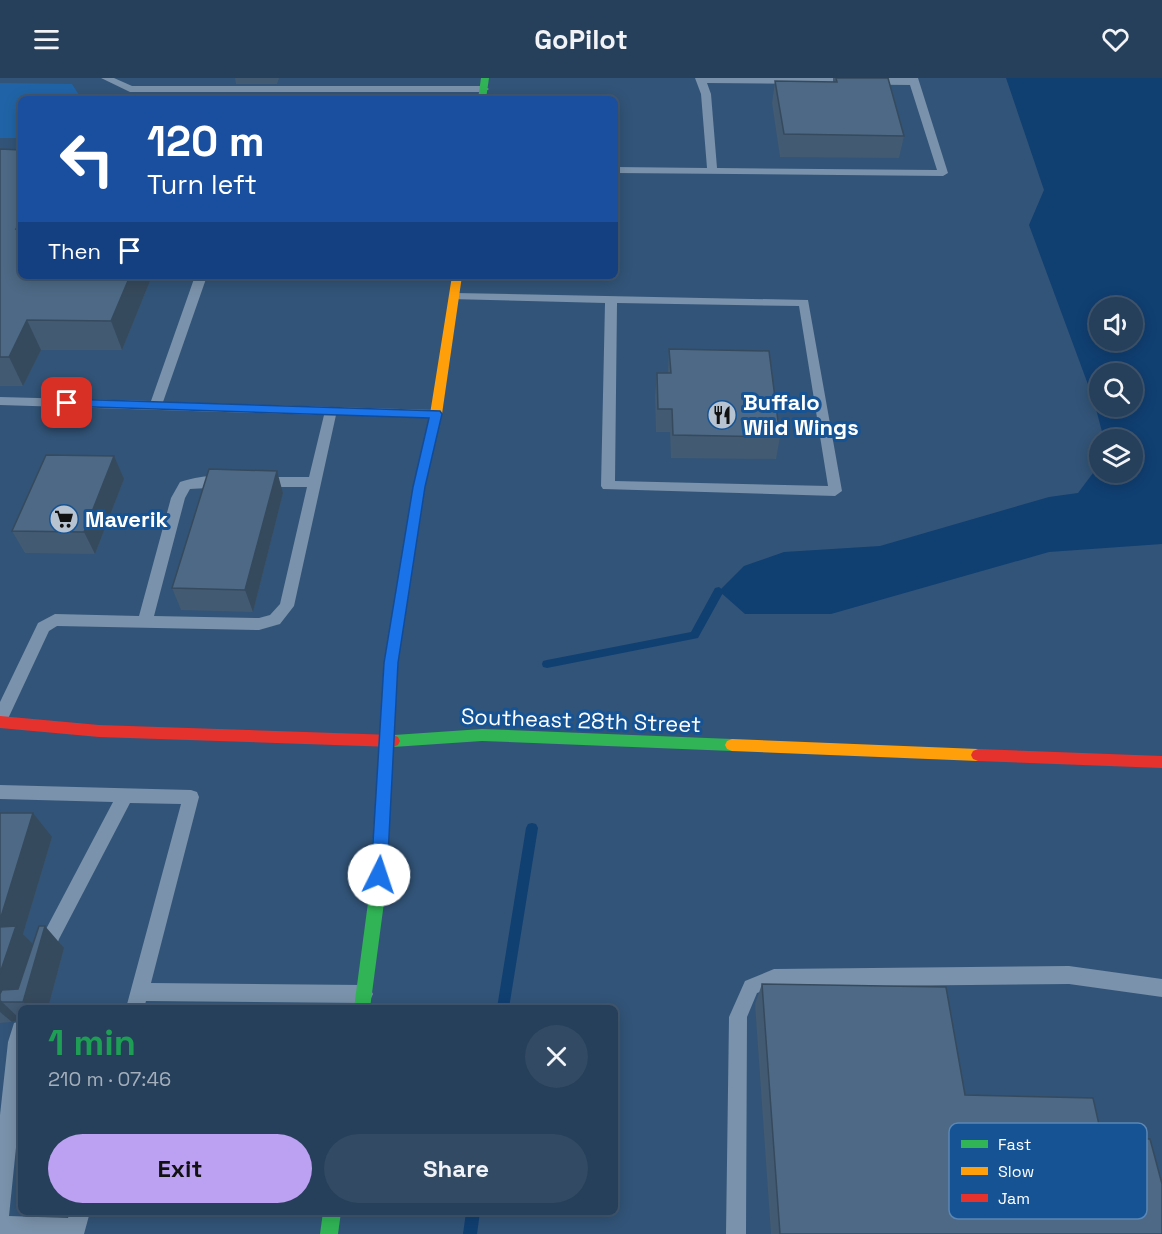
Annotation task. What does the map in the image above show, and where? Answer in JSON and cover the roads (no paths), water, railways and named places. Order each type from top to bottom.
[{"type":"main road","points":[[363,1001],[377,895],[394,640],[419,487],[436,414],[457,279]]},
{"type":"main road","name":"Southeast 28th Street","points":[[0,722],[99,731],[386,741],[482,735],[1162,762]]},
{"type":"main road","points":[[329,1234],[332,1215]]},
{"type":"lane","points":[[106,78],[130,89],[484,89]]},
{"type":"lane","points":[[355,89],[358,78]]},
{"type":"lane","points":[[618,170],[712,171],[943,173],[914,80],[700,79],[706,94],[712,171]]},
{"type":"lane","points":[[156,405],[200,279]]},
{"type":"lane","points":[[454,297],[804,303],[835,491],[608,486],[611,300]]},
{"type":"lane","points":[[0,401],[436,414]]},
{"type":"lane","points":[[0,718],[43,627],[56,620],[259,624],[275,620],[287,606],[331,410]]},
{"type":"lane","points":[[145,621],[178,498],[185,486],[199,482],[315,482]]},
{"type":"lane","points":[[0,792],[191,797],[137,1000],[363,1001]]},
{"type":"lane","points":[[41,968],[51,937],[125,795]]},
{"type":"lane","points":[[736,1234],[738,1017],[751,987],[774,978],[1069,975],[1162,988]]},
{"type":"lane","points":[[0,1212],[18,1039]]},
{"type":"lane","points":[[0,1226],[76,1228],[79,1215]]},
{"type":"waterway","points":[[547,664],[694,635],[719,591]]},
{"type":"waterway","points":[[503,1005],[532,828]]},
{"type":"waterway","points":[[470,1234],[473,1215]]},
{"type":"place","name":"Buffalo Wild Wings","points":[[722,415]]},
{"type":"place","name":"Maverik","points":[[64,519]]}]
